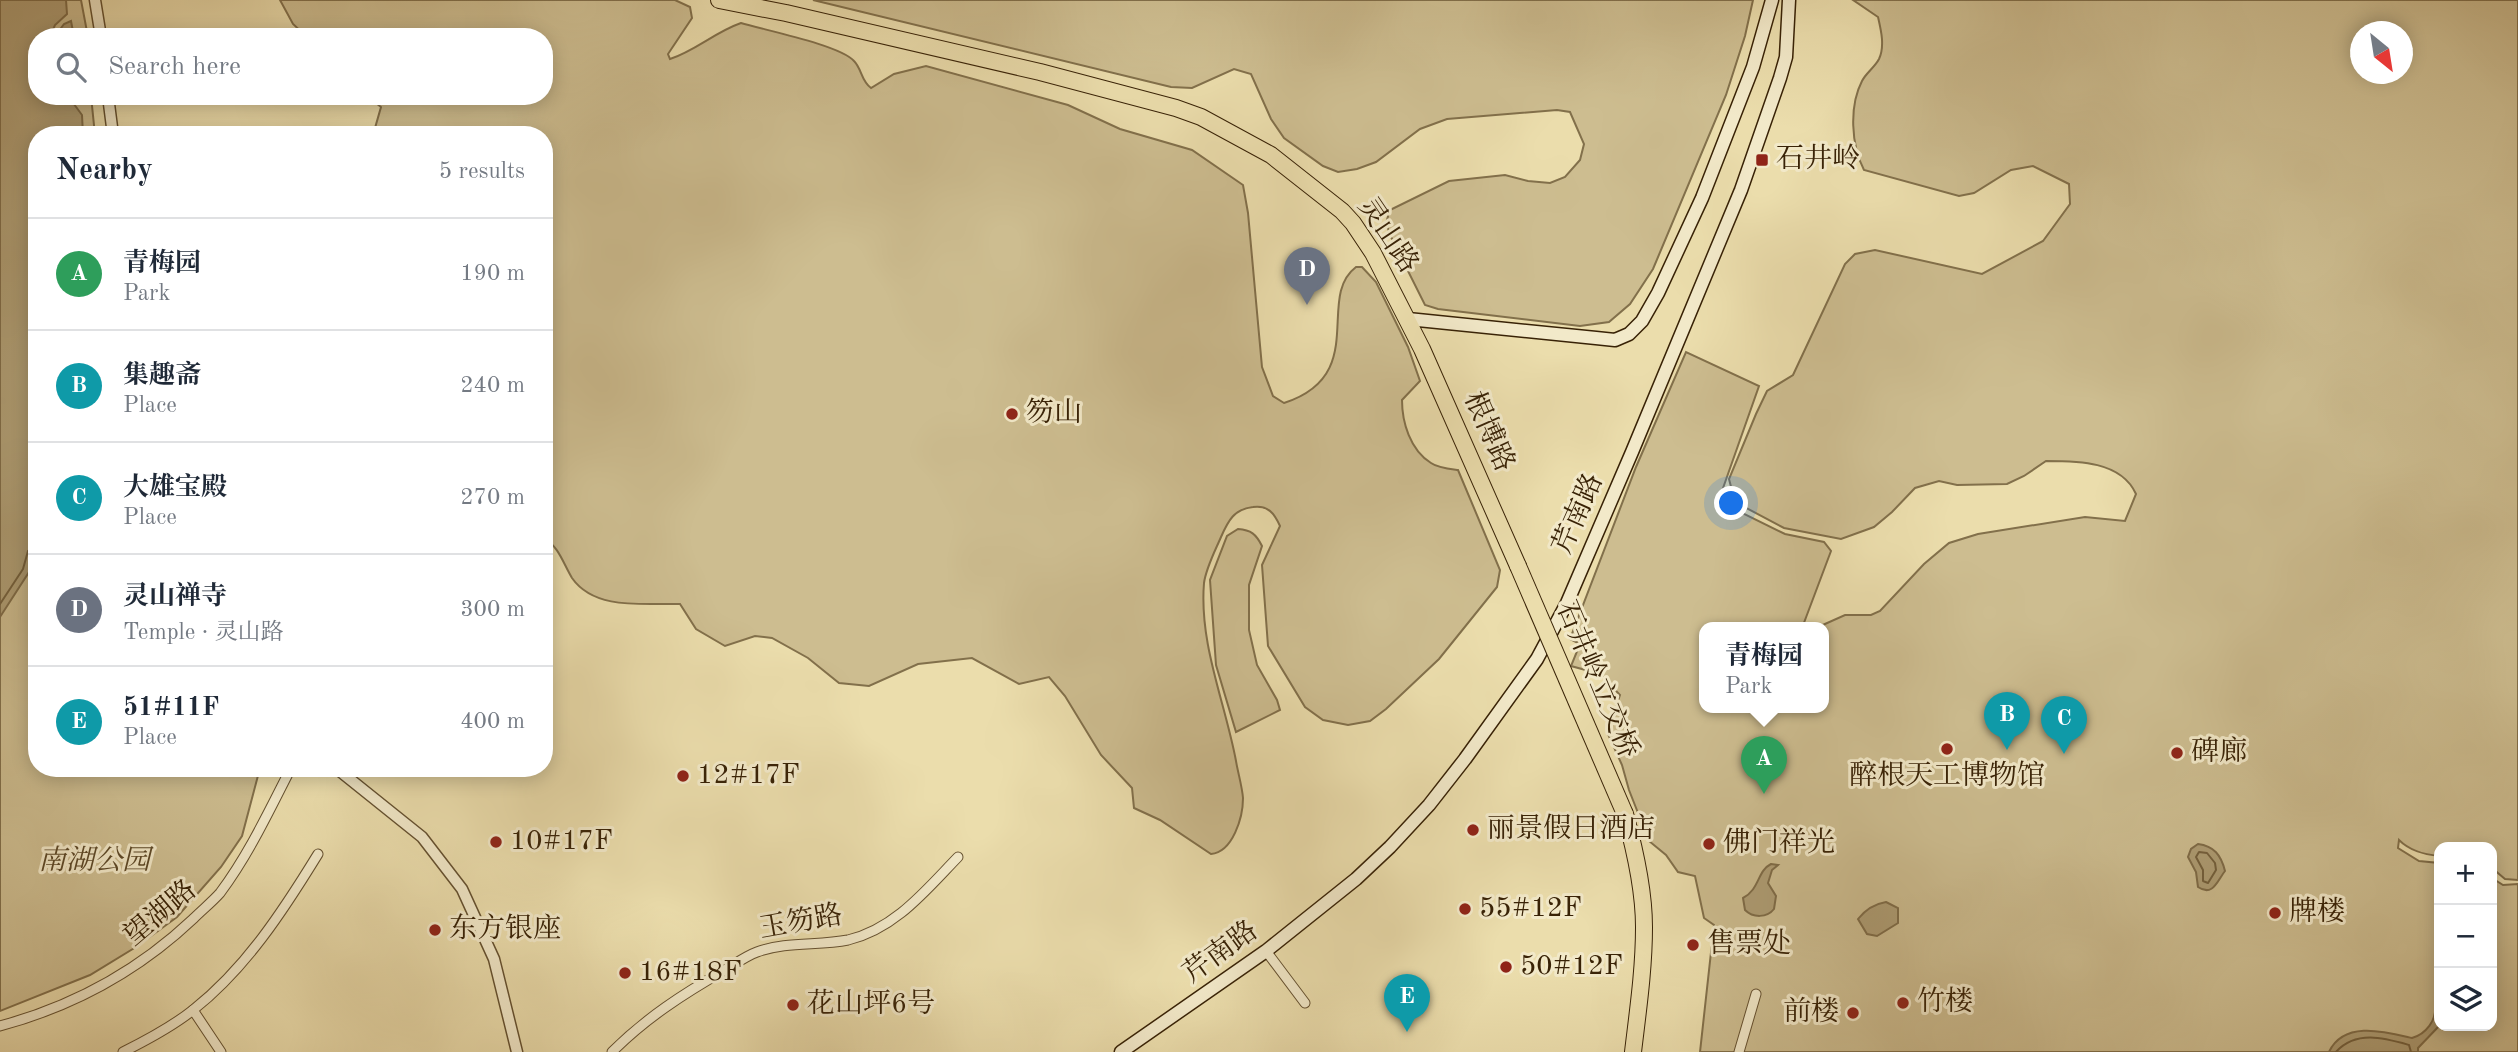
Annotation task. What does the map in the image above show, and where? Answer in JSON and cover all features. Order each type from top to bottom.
[{"type":"highway","name":"灵山路","points":[[719,0],[1040,72],[1201,117],[1271,155],[1342,211],[1373,253],[1408,320]]},
{"type":"highway","name":"根博路","points":[[1408,320],[1518,566]]},
{"type":"highway","name":"石井岭立交桥","points":[[1518,566],[1625,814],[1641,891],[1644,925],[1633,1052]]},
{"type":"main road","name":"灵山路","points":[[1408,320],[1615,340],[1629,334],[1642,321],[1658,293],[1702,198],[1753,67],[1772,0]]},
{"type":"main road","name":"芹南路","points":[[1121,1052],[1266,951],[1356,879],[1390,847],[1458,769],[1536,659],[1572,590],[1741,190],[1783,67],[1789,0]]},
{"type":"street","points":[[95,0],[100,28]]},
{"type":"street","points":[[109,105],[112,126]]},
{"type":"street","name":"望湖路","points":[[0,1026],[36,1016],[96,990],[167,944],[218,896],[257,837],[287,777]]},
{"type":"street","points":[[347,777],[422,837],[462,888],[494,959],[517,1052]]},
{"type":"street","points":[[124,1052],[193,1010],[250,955],[318,855]]},
{"type":"street","name":"玉笏路","points":[[612,1052],[638,1026],[685,993],[757,952],[784,945],[847,940],[883,926],[909,907],[958,856]]},
{"type":"street","points":[[1266,951],[1305,1003]]},
{"type":"street","points":[[1740,1052],[1756,994]]},
{"type":"street","points":[[193,1010],[221,1052]]},
{"type":"green space","name":"南湖公园","points":[[0,0],[81,0],[86,28],[28,28],[28,105],[92,105],[94,126],[28,126],[28,777],[258,777],[242,836],[221,867],[177,917],[136,947],[90,975],[0,1011]]},
{"type":"green space","points":[[280,0],[675,0],[690,7],[692,18],[668,54],[670,59],[741,23],[818,44],[846,55],[857,64],[865,82],[871,88],[894,74],[926,66],[1068,105],[1120,129],[1192,150],[1243,185],[1262,367],[1273,396],[1284,403],[1310,390],[1326,374],[1334,356],[1340,297],[1345,281],[1356,267],[1362,267],[1376,282],[1408,347],[1420,381],[1402,400],[1409,435],[1418,451],[1431,463],[1458,470],[1500,570],[1497,587],[1439,659],[1386,709],[1370,721],[1348,725],[1323,720],[1305,707],[1268,646],[1262,565],[1280,526],[1273,514],[1263,507],[1246,508],[1232,517],[1207,571],[1203,606],[1209,651],[1242,789],[1243,806],[1239,824],[1231,840],[1219,852],[1211,854],[1160,820],[1134,808],[1132,788],[1101,755],[1065,696],[1049,677],[1019,684],[972,658],[918,664],[869,686],[839,683],[808,658],[772,638],[755,636],[725,646],[696,629],[680,604],[622,603],[594,596],[582,589],[572,578],[553,546],[553,126],[376,126],[381,107],[378,105],[553,105],[553,28],[297,28]]},
{"type":"green space","points":[[813,0],[1753,0],[1745,36],[1726,95],[1653,269],[1630,304],[1609,322],[1580,326],[1438,309],[1425,305],[1386,223],[1390,210],[1449,181],[1505,175],[1550,183],[1565,177],[1580,160],[1584,144],[1570,112],[1557,110],[1447,119],[1420,129],[1376,162],[1338,172],[1323,166],[1284,138],[1271,119],[1251,74],[1234,69],[1192,88],[1171,87]]},
{"type":"green space","points":[[1853,0],[2518,0],[2518,880],[2505,879],[2497,872],[2497,842],[2434,842],[2434,855],[2408,847],[2399,840],[2398,848],[2419,861],[2434,862],[2434,1031],[2497,1031],[2497,881],[2503,885],[2518,884],[2518,1052],[1700,1052],[1714,925],[1704,918],[1695,876],[1678,872],[1666,855],[1649,841],[1622,765],[1607,732],[1620,695],[1600,674],[1571,666],[1580,644],[1570,639],[1636,467],[1686,352],[1759,386],[1722,491],[1726,505],[1785,534],[1824,542],[1831,551],[1804,622],[1699,622],[1699,713],[1829,713],[1829,622],[1845,615],[1871,615],[1880,611],[1924,564],[1949,543],[1978,534],[2085,517],[2125,521],[2136,494],[2129,483],[2109,469],[2085,463],[2046,461],[2007,484],[1957,485],[1939,481],[1915,488],[1874,527],[1841,539],[1784,528],[1735,502],[1729,479],[1767,391],[1793,375],[1845,264],[1855,254],[1875,250],[1982,274],[2043,241],[2070,204],[2069,184],[2033,166],[2011,170],[1974,193],[1959,196],[1864,170],[1856,149],[1853,114],[1862,81],[1877,62],[1882,49],[1878,17]]},
{"type":"green space","points":[[1238,529],[1253,533],[1262,546],[1249,585],[1249,630],[1257,665],[1280,710],[1236,732],[1216,665],[1210,580],[1227,536]]},
{"type":"water","points":[[0,0],[66,0],[67,14],[54,28],[28,28],[28,105],[75,105],[82,115],[83,126],[28,126],[28,574],[0,617]]},
{"type":"water","points":[[71,21],[72,28],[61,28],[64,24]]},
{"type":"water","points":[[2198,844],[2216,852],[2225,871],[2214,886],[2207,890],[2198,887],[2196,872],[2188,857],[2191,849]]},
{"type":"water","points":[[1771,864],[1778,865],[1772,870],[1768,883],[1776,896],[1774,909],[1760,916],[1752,914],[1745,910],[1743,898],[1753,890],[1763,871]]},
{"type":"water","points":[[1886,902],[1898,908],[1898,923],[1877,936],[1867,934],[1858,919],[1870,908]]},
{"type":"water","points":[[2434,1014],[2434,1031],[2418,1048],[2418,1052],[2329,1052],[2345,1035],[2378,1031],[2412,1038],[2426,1030]]},
{"type":"place","name":"石井岭","points":[[1762,160]]},
{"type":"place","name":"灵山禅寺","points":[[1307,305]]},
{"type":"place","name":"笏山","points":[[1012,414]]},
{"type":"place","name":"醉根天工博物馆","points":[[1947,749]]},
{"type":"place","name":"集趣斋","points":[[2007,750]]},
{"type":"place","name":"碑廊","points":[[2177,753]]},
{"type":"place","name":"大雄宝殿","points":[[2064,754]]},
{"type":"place","name":"12#17F","points":[[683,776]]},
{"type":"place","name":"青梅园","points":[[1764,794]]},
{"type":"place","name":"丽景假日酒店","points":[[1473,830]]},
{"type":"place","name":"10#17F","points":[[496,842]]},
{"type":"place","name":"佛门祥光","points":[[1709,844]]},
{"type":"place","name":"55#12F","points":[[1465,909]]},
{"type":"place","name":"牌楼","points":[[2275,913]]},
{"type":"place","name":"东方银座","points":[[435,930]]},
{"type":"place","name":"售票处","points":[[1693,945]]},
{"type":"place","name":"50#12F","points":[[1506,967]]},
{"type":"place","name":"16#18F","points":[[625,973]]},
{"type":"place","name":"竹楼","points":[[1903,1003]]},
{"type":"place","name":"花山坪6号","points":[[793,1005]]},
{"type":"place","name":"前楼","points":[[1853,1013]]},
{"type":"place","name":"51#11F","points":[[1407,1032]]}]
